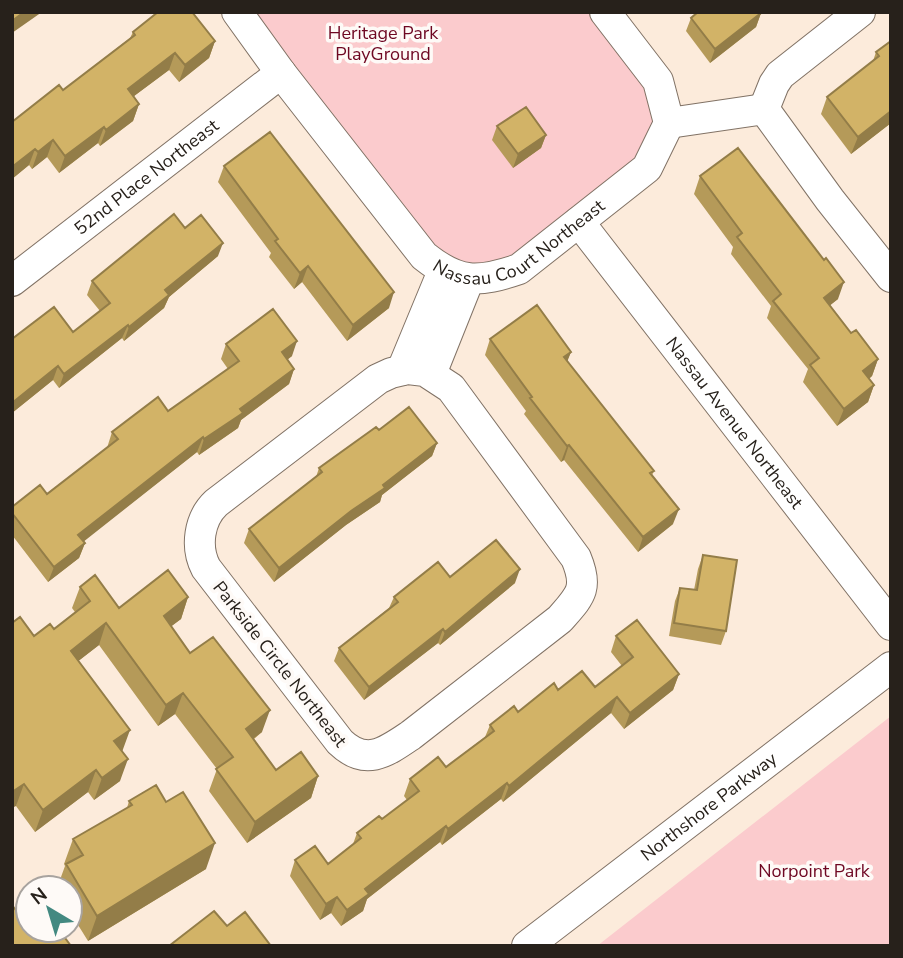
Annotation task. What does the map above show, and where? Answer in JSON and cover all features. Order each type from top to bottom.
[{"type":"street","name":"Nassau Court Northeast","points":[[237,12],[424,257],[456,275],[484,278],[519,269],[647,168],[669,122]]},
{"type":"street","points":[[605,12],[658,80],[669,122],[764,109]]},
{"type":"street","points":[[764,109],[780,75],[860,12]]},
{"type":"street","name":"52nd Place Northeast","points":[[12,281],[281,73]]},
{"type":"street","points":[[764,109],[830,200],[891,277]]},
{"type":"street","name":"Nassau Avenue Northeast","points":[[579,222],[891,625]]},
{"type":"street","points":[[416,372],[456,275]]},
{"type":"street","name":"Parkside Circle Northeast","points":[[416,372],[451,388],[576,558],[582,572],[583,585],[580,596],[560,619],[411,735],[386,752],[362,755],[349,751],[340,742],[206,568],[201,557],[200,534],[207,512],[216,503],[378,379],[416,372]]},
{"type":"street","name":"Northshore Parkway","points":[[527,946],[891,667]]},
{"type":"green space","name":"Heritage Park PlayGround","points":[[237,12],[605,12],[669,123],[647,168],[519,269],[443,271]]},
{"type":"green space","name":"Norpoint Park","points":[[891,716],[891,946],[597,946]]},
{"type":"building","points":[[12,12],[24,12],[12,21]]},
{"type":"building","points":[[158,12],[192,12],[215,41],[185,65],[175,53],[128,89],[139,104],[106,130],[104,127],[65,156],[53,140],[38,152],[35,149],[12,167],[12,122],[59,85],[63,90],[135,35],[133,32]]},
{"type":"building","points":[[698,12],[761,13],[715,49],[691,18]]},
{"type":"building","points":[[891,41],[891,111],[858,137],[827,97],[879,56],[876,52]]},
{"type":"building","points":[[526,107],[546,135],[518,154],[497,126]]},
{"type":"building","points":[[270,132],[394,292],[353,325],[308,266],[300,273],[224,166]]},
{"type":"building","points":[[738,148],[844,282],[824,298],[851,333],[856,330],[878,359],[863,371],[874,385],[844,409],[810,365],[819,358],[773,301],[781,294],[737,237],[742,233],[700,176]]},
{"type":"building","points":[[174,214],[185,228],[201,215],[223,243],[165,290],[169,295],[129,327],[128,325],[64,374],[58,366],[12,403],[12,339],[54,307],[73,332],[110,303],[92,281]]},
{"type":"building","points":[[537,305],[571,352],[564,357],[654,471],[650,473],[679,509],[643,537],[569,445],[567,446],[490,339]]},
{"type":"building","points":[[273,309],[297,341],[282,352],[294,369],[240,409],[243,413],[204,439],[203,437],[78,535],[85,543],[54,567],[12,513],[12,507],[40,485],[47,494],[118,439],[112,432],[158,397],[168,411],[239,361],[226,344]]},
{"type":"building","points":[[409,407],[437,443],[383,485],[385,488],[351,511],[279,568],[249,529],[322,472],[319,468],[376,427],[379,430]]},
{"type":"building","points":[[496,540],[520,569],[445,632],[443,629],[369,687],[339,648],[398,602],[394,597],[438,562],[450,577]]},
{"type":"building","points":[[703,555],[737,560],[726,631],[674,623],[680,588],[697,590]]},
{"type":"building","points":[[168,570],[188,597],[164,616],[190,653],[213,637],[270,710],[246,729],[276,770],[301,752],[318,776],[255,822],[216,769],[233,757],[183,693],[166,705],[106,623],[71,651],[130,730],[114,741],[128,759],[102,778],[96,770],[43,810],[24,784],[12,792],[12,623],[20,617],[34,636],[50,624],[54,629],[90,601],[80,587],[95,575],[119,608]]},
{"type":"building","points":[[637,620],[679,674],[630,713],[617,697],[509,786],[507,783],[448,829],[446,826],[365,889],[369,894],[347,910],[337,897],[326,904],[295,860],[315,846],[328,864],[361,838],[357,833],[379,816],[382,819],[419,791],[410,779],[438,757],[446,767],[494,731],[490,725],[514,706],[518,712],[554,683],[558,690],[582,671],[595,687],[633,657],[616,636]]},
{"type":"building","points":[[156,785],[166,802],[183,792],[215,843],[97,916],[84,894],[84,874],[72,874],[66,864],[83,855],[73,839],[132,805],[129,801]]},
{"type":"building","points":[[12,905],[14,944],[71,946],[12,946]]},
{"type":"building","points":[[214,911],[227,926],[245,912],[271,946],[169,946]]}]
